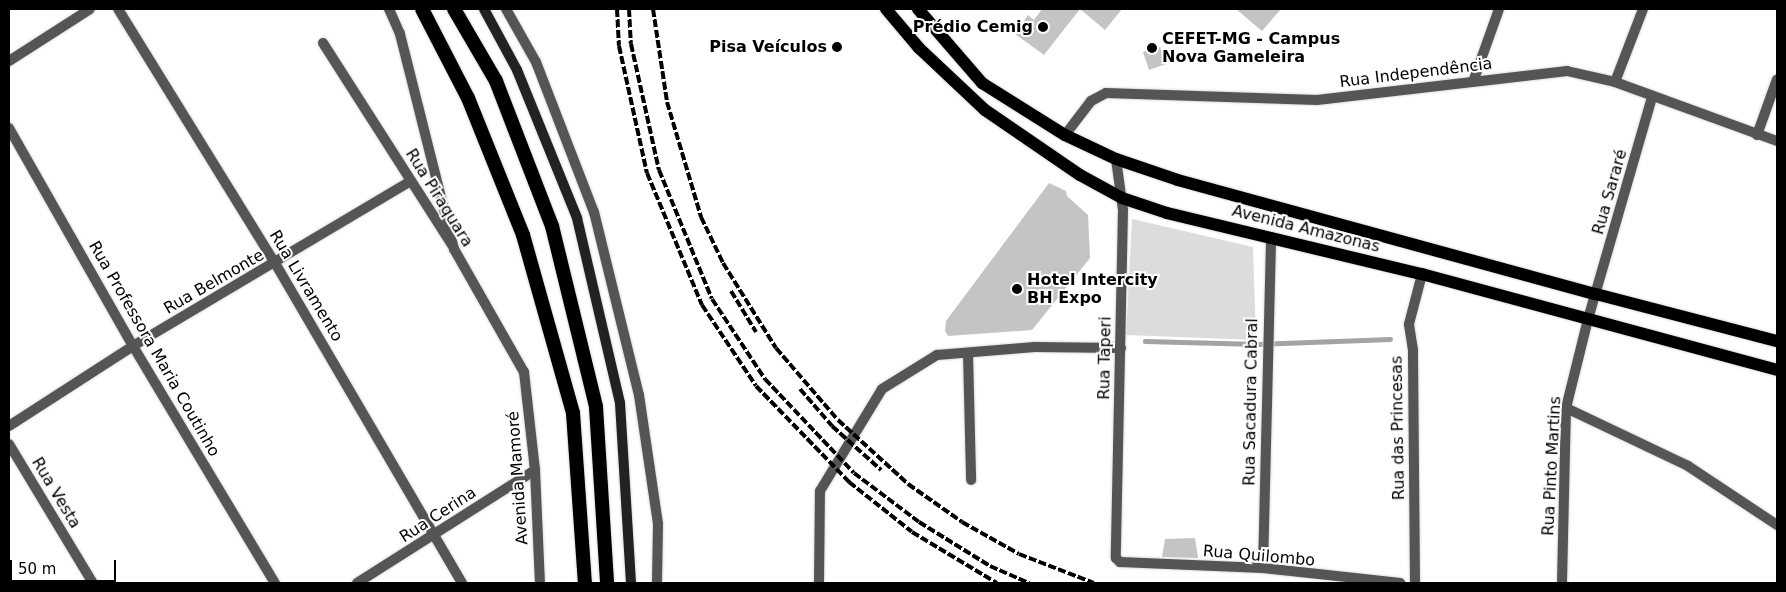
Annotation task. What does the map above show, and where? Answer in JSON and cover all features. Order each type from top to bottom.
[{"type":"highway","points":[[422,9],[468,98],[523,235],[573,413],[585,583]]},
{"type":"highway","points":[[454,9],[496,81],[552,226],[596,407],[607,583]]},
{"type":"main road","points":[[484,9],[517,70],[577,218],[620,403],[631,583]]},
{"type":"main road","name":"Avenida Amazonas","points":[[886,9],[919,48],[985,110],[1080,176],[1122,198],[1167,213],[1422,274],[1777,370]]},
{"type":"main road","name":"Avenida Amazonas","points":[[918,9],[982,83],[1065,135],[1116,159],[1178,180],[1596,294],[1777,341]]},
{"type":"street","points":[[9,61],[90,9]]},
{"type":"street","name":"Rua Livramento","points":[[118,9],[276,263],[462,583]]},
{"type":"street","points":[[389,9],[400,34],[454,249]]},
{"type":"street","points":[[506,9],[536,62],[594,212],[639,395],[658,524],[657,583]]},
{"type":"street","points":[[1474,82],[1499,9]]},
{"type":"street","points":[[1615,82],[1643,9]]},
{"type":"street","name":"Rua Piraquara","points":[[323,44],[454,249],[524,372]]},
{"type":"street","name":"Rua Independência","points":[[1065,135],[1091,101],[1106,93],[1317,100],[1567,71],[1615,82],[1652,98],[1777,141]]},
{"type":"street","points":[[1757,135],[1777,79]]},
{"type":"street","name":"Rua Sararé","points":[[1596,294],[1652,98]]},
{"type":"street","name":"Rua Professora Maria Coutinho","points":[[9,128],[133,346],[275,583]]},
{"type":"street","name":"Rua Taperi","points":[[1116,159],[1122,198],[1116,558]]},
{"type":"street","name":"Rua Belmonte","points":[[9,426],[133,346],[276,263],[411,181]]},
{"type":"street","name":"Rua Sacadura Cabral","points":[[1263,568],[1267,336],[1271,237]]},
{"type":"street","name":"Rua das Princesas","points":[[1415,583],[1413,350],[1409,324],[1422,274]]},
{"type":"street","name":"Rua Pinto Martins","points":[[1562,583],[1566,408],[1596,294]]},
{"type":"street","points":[[819,583],[820,491],[882,389],[937,355],[1035,347],[1121,348]]},
{"type":"street","points":[[968,353],[971,480]]},
{"type":"street","name":"Avenida Mamoré","points":[[524,372],[534,470],[540,583]]},
{"type":"street","points":[[1566,408],[1688,466],[1777,525]]},
{"type":"street","name":"Rua Vesta","points":[[9,444],[93,583]]},
{"type":"street","name":"Rua Cerina","points":[[357,583],[434,536],[534,470]]},
{"type":"street","name":"Rua Quilombo","points":[[1116,558],[1120,562],[1263,568],[1400,583]]},
{"type":"shaded area","points":[[1132,219],[1253,247],[1256,340],[1126,335]]},
{"type":"building","name":"Prédio Cemig","points":[[1042,9],[1080,9],[1044,55],[1015,34],[1028,15],[1034,20]]},
{"type":"building","points":[[1080,9],[1122,9],[1105,30]]},
{"type":"building","points":[[1236,9],[1281,9],[1262,31]]},
{"type":"building","points":[[1160,47],[1166,64],[1149,70],[1143,52]]},
{"type":"building","name":"Hotel Intercity BH Expo","points":[[1049,183],[1066,191],[1067,196],[1088,215],[1090,258],[1032,330],[948,336],[945,331],[946,321]]},
{"type":"building","points":[[1195,538],[1198,558],[1162,557],[1165,539]]},
{"type":"waterway","points":[[1145,341],[1258,344],[1390,339]]},
{"type":"railway","points":[[617,9],[619,46],[647,173],[702,305],[756,386],[849,482],[912,532],[997,583]]},
{"type":"railway","points":[[629,9],[631,44],[659,170],[712,299],[765,379],[854,473],[919,522],[990,566],[1029,583]]},
{"type":"railway","points":[[653,9],[667,102],[701,217],[723,263],[776,348],[838,420],[908,484],[962,522],[1019,554],[1094,583]]},
{"type":"railway","points":[[731,291],[756,332]]},
{"type":"railway","points":[[800,389],[832,426],[881,470]]},
{"type":"place","name":"Prédio Cemig","points":[[1043,27]]},
{"type":"place","name":"Pisa Veículos","points":[[837,47]]},
{"type":"place","name":"CEFET-MG - Campus Nova Gameleira","points":[[1152,48]]},
{"type":"place","name":"Hotel Intercity BH Expo","points":[[1017,289]]}]
